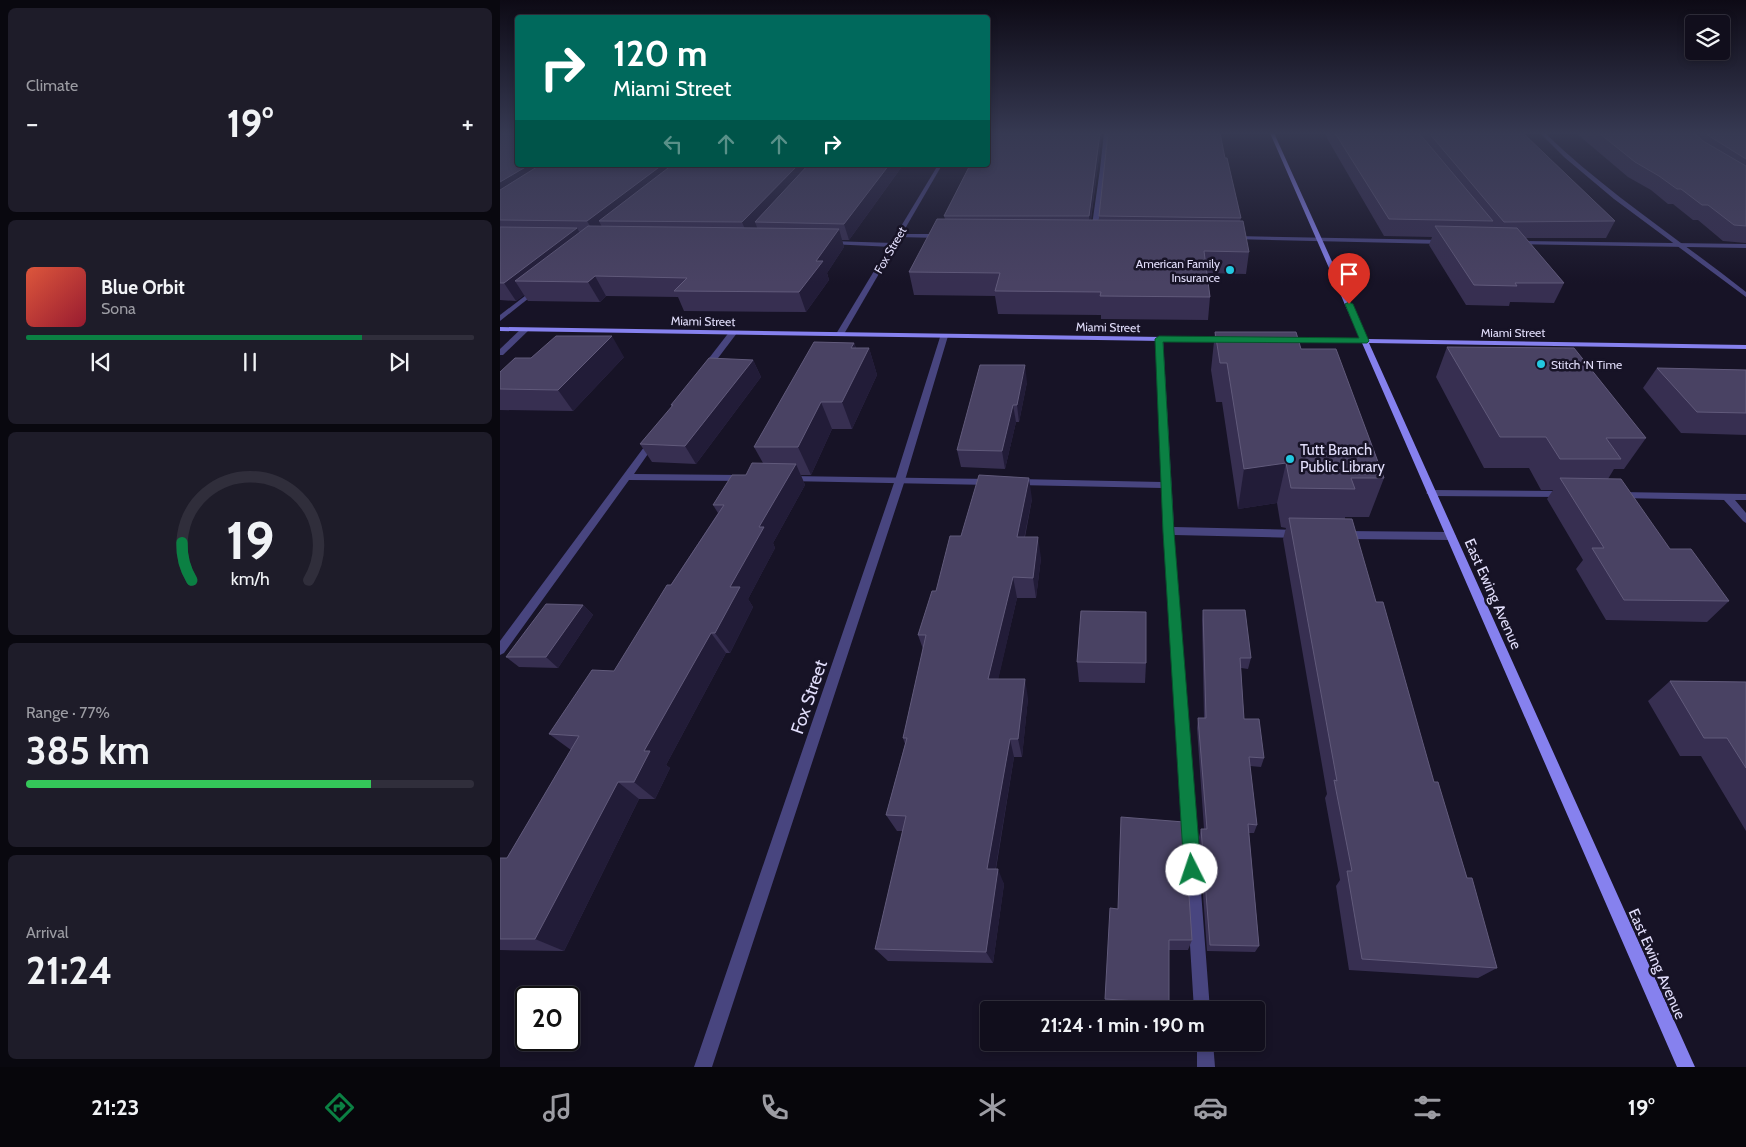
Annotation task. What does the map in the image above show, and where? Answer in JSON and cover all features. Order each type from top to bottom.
[{"type":"street","name":"Fox Street","points":[[840,334],[929,183]]},
{"type":"street","points":[[1094,236],[1101,183]]},
{"type":"street","name":"East Ewing Avenue","points":[[1294,183],[1686,1067]]},
{"type":"street","points":[[1597,183],[1746,295]]},
{"type":"street","points":[[898,236],[946,236]]},
{"type":"street","points":[[1084,236],[1103,236]]},
{"type":"street","points":[[1224,238],[1455,242]]},
{"type":"street","points":[[820,243],[893,245]]},
{"type":"street","points":[[1513,243],[1746,246]]},
{"type":"street","points":[[500,319],[545,283]]},
{"type":"street","name":"Miami Street","points":[[500,330],[1232,340]]},
{"type":"street","points":[[500,352],[525,330]]},
{"type":"street","points":[[702,374],[733,333]]},
{"type":"street","name":"Fox Street","points":[[703,1067],[900,480],[944,336]]},
{"type":"street","points":[[1159,339],[1169,532],[1201,1001]]},
{"type":"street","name":"Miami Street","points":[[1280,340],[1746,347]]},
{"type":"street","points":[[500,650],[661,429]]},
{"type":"street","points":[[626,477],[753,478]]},
{"type":"street","points":[[782,479],[1166,485]]},
{"type":"street","points":[[1431,493],[1570,494]]},
{"type":"street","points":[[1609,495],[1746,497]]},
{"type":"street","points":[[1727,497],[1746,519]]},
{"type":"street","points":[[1169,532],[1308,534]]},
{"type":"street","points":[[1338,534],[1451,536]]},
{"type":"street","points":[[1205,1051],[1206,1067]]},
{"type":"building","points":[[512,183],[638,183],[587,221],[500,220],[500,190]]},
{"type":"building","points":[[649,183],[781,183],[742,222],[599,221]]},
{"type":"building","points":[[791,183],[875,183],[844,224],[755,222]]},
{"type":"building","points":[[961,183],[1093,183],[1089,216],[944,216]]},
{"type":"building","points":[[1103,183],[1233,183],[1241,218],[1099,216]]},
{"type":"building","points":[[1366,183],[1461,183],[1493,221],[1389,219]]},
{"type":"building","points":[[1471,183],[1575,183],[1615,221],[1504,222]]},
{"type":"building","points":[[1668,183],[1746,183],[1746,226],[1734,225],[1708,205],[1702,205],[1681,189],[1677,189]]},
{"type":"building","points":[[937,219],[1243,221],[1249,252],[1204,251],[1210,297],[1100,296],[1101,292],[995,291],[1000,273],[909,272]]},
{"type":"building","points":[[588,226],[839,229],[816,261],[823,261],[799,292],[674,291],[687,278],[595,276],[588,282],[515,281]]},
{"type":"building","points":[[1435,226],[1517,228],[1564,283],[1515,283],[1517,286],[1474,285]]},
{"type":"building","points":[[500,227],[577,228],[504,283],[500,283]]},
{"type":"building","points":[[1215,332],[1296,332],[1301,349],[1336,349],[1384,478],[1351,478],[1355,489],[1291,488],[1286,463],[1244,469],[1227,363],[1220,363]]},
{"type":"building","points":[[556,336],[612,336],[558,390],[500,389],[500,372],[515,358],[531,358]]},
{"type":"building","points":[[814,342],[854,343],[851,348],[869,348],[842,402],[821,402],[798,447],[754,447]]},
{"type":"building","points":[[1447,347],[1574,348],[1646,438],[1606,438],[1621,459],[1560,459],[1546,437],[1500,437]]},
{"type":"building","points":[[709,358],[753,360],[685,446],[640,444],[673,405],[671,405]]},
{"type":"building","points":[[980,365],[1025,365],[1017,405],[1013,405],[1002,451],[957,450]]},
{"type":"building","points":[[1657,368],[1746,370],[1746,413],[1697,412]]},
{"type":"building","points":[[752,463],[796,464],[759,527],[764,527],[730,587],[740,587],[715,633],[711,633],[644,751],[650,751],[634,782],[618,782],[535,939],[500,939],[500,858],[507,858],[579,736],[549,734],[592,670],[614,671],[667,585],[671,585],[724,505],[713,505],[732,475],[746,475]]},
{"type":"building","points":[[979,475],[1029,478],[1017,537],[1038,537],[1033,578],[1013,577],[988,679],[1025,679],[1018,739],[1010,739],[987,869],[998,869],[986,952],[875,949],[906,816],[886,815],[907,738],[903,738],[926,635],[918,635],[932,591],[936,591],[950,536],[961,536]]},
{"type":"building","points":[[1560,478],[1621,479],[1670,549],[1691,549],[1729,601],[1624,600],[1592,548],[1604,548]]},
{"type":"building","points":[[1289,518],[1352,519],[1376,602],[1383,602],[1434,782],[1438,782],[1467,878],[1472,878],[1497,968],[1362,959],[1347,871],[1352,871],[1334,780],[1337,781]]},
{"type":"building","points":[[546,604],[583,605],[546,657],[506,657]]},
{"type":"building","points":[[1203,610],[1245,610],[1251,658],[1240,658],[1244,719],[1259,719],[1264,758],[1249,757],[1257,825],[1248,824],[1259,946],[1210,945],[1201,829],[1207,829],[1198,718],[1206,718]]},
{"type":"building","points":[[1081,611],[1146,612],[1146,663],[1077,662]]},
{"type":"building","points":[[1670,681],[1746,682],[1746,768],[1727,738],[1704,738]]},
{"type":"building","points":[[1121,817],[1184,822],[1192,940],[1169,940],[1169,1001],[1105,999],[1110,908],[1118,909]]},
{"type":"place","name":"American Family Insurance","points":[[1230,270]]},
{"type":"place","name":"Stitch ‘N Time","points":[[1541,364]]},
{"type":"place","name":"Tutt Branch Public Library","points":[[1290,459]]},
{"type":"route","points":[[1192,870],[1166,485],[1159,339],[1364,341],[1349,304]]}]
